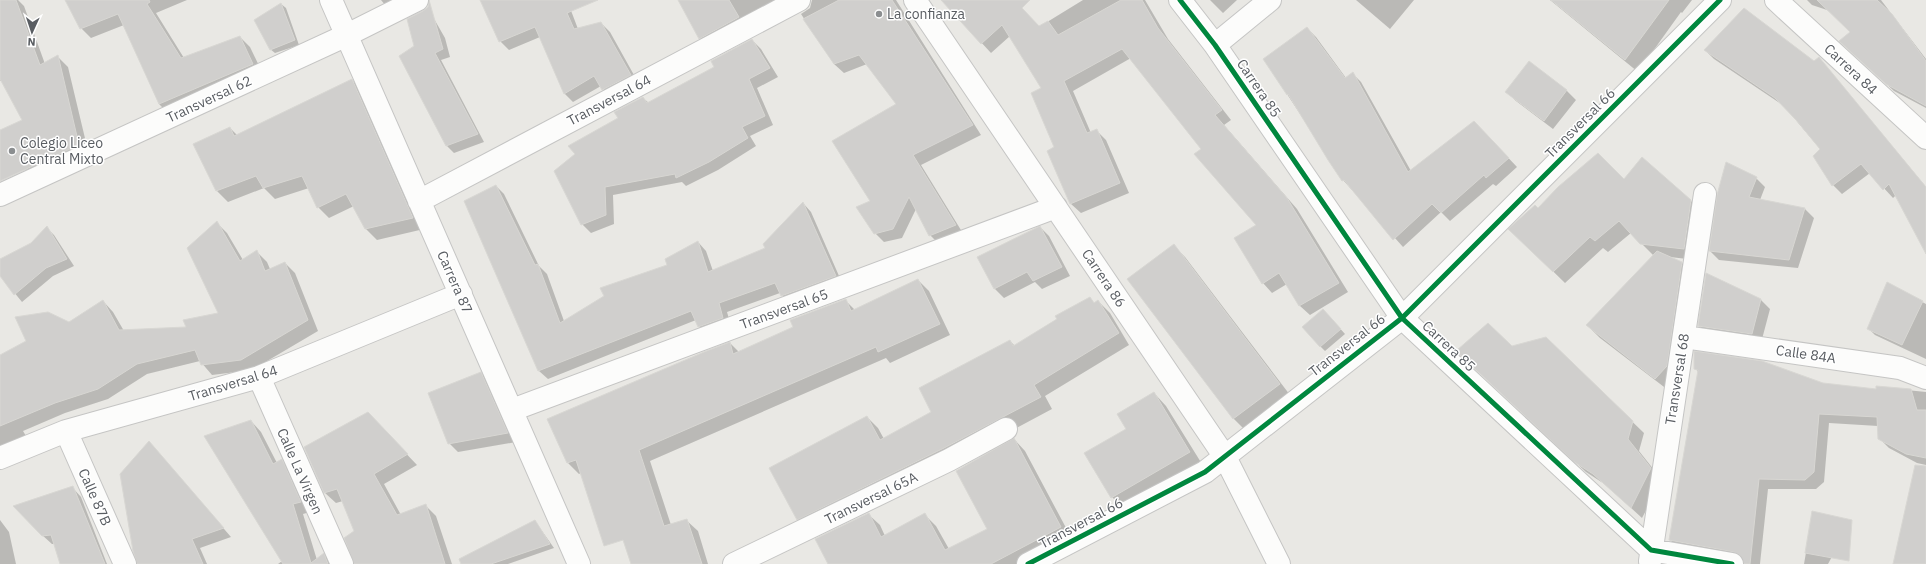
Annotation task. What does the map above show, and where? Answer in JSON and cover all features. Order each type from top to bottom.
[{"type":"street","name":"Carrera 87","points":[[331,0],[579,564]]},
{"type":"street","name":"Transversal 62","points":[[0,196],[347,35],[417,0]]},
{"type":"street","name":"Transversal 64","points":[[419,200],[799,0]]},
{"type":"street","name":"Carrera 86","points":[[915,0],[1225,457],[1279,564]]},
{"type":"street","name":"Carrera 85","points":[[1180,0],[1215,45],[1402,318],[1650,557]]},
{"type":"street","points":[[1215,45],[1270,0]]},
{"type":"street","name":"Transversal 66","points":[[1028,564],[1204,472],[1402,318],[1720,0]]},
{"type":"street","name":"Carrera 84","points":[[1776,0],[1926,138]]},
{"type":"street","name":"Transversal 68","points":[[1650,557],[1705,194]]},
{"type":"street","name":"Transversal 65","points":[[512,410],[1056,207]]},
{"type":"street","name":"Transversal 64","points":[[0,458],[66,431],[259,377],[461,294]]},
{"type":"street","name":"Calle 84A","points":[[1684,337],[1900,368],[1926,378]]},
{"type":"street","name":"Calle La Virgen","points":[[259,377],[342,564]]},
{"type":"street","name":"Transversal 65A","points":[[734,564],[949,460],[1006,429]]},
{"type":"street","name":"Calle 87B","points":[[66,431],[125,564]]},
{"type":"street","points":[[1650,557],[1732,564]]},
{"type":"building","points":[[0,0],[16,0],[40,65],[58,55],[79,145],[0,181],[0,130],[22,120],[0,79]]},
{"type":"building","points":[[65,0],[149,0],[150,2],[147,4],[181,58],[240,36],[253,64],[159,104],[118,14],[80,29]]},
{"type":"building","points":[[429,0],[443,49],[435,53],[478,134],[446,146],[399,56],[414,46],[407,19],[428,7]]},
{"type":"building","points":[[480,0],[598,0],[567,13],[574,29],[601,22],[631,75],[602,90],[594,76],[564,94],[535,27],[499,42]]},
{"type":"building","points":[[678,0],[729,0],[739,17],[699,39]]},
{"type":"building","points":[[839,0],[892,0],[973,125],[913,155],[956,225],[929,236],[909,197],[893,229],[874,234],[856,207],[870,201],[832,141],[896,104],[859,55],[834,64],[803,19]]},
{"type":"building","points":[[941,0],[1030,0],[1022,8],[1039,26],[1048,21],[1058,35],[1121,0],[1142,0],[1158,28],[1222,110],[1215,115],[1287,198],[1339,283],[1299,306],[1279,273],[1262,284],[1234,238],[1256,225],[1194,154],[1201,149],[1122,49],[1064,81],[1087,133],[1097,129],[1120,183],[1070,204],[1047,151],[1054,147],[1031,93],[1041,88],[1002,25],[981,44]]},
{"type":"building","points":[[1551,0],[1669,0],[1625,60]]},
{"type":"building","points":[[1817,0],[1877,0],[1892,14],[1926,61],[1926,106],[1886,84],[1839,41],[1850,32]]},
{"type":"building","points":[[281,3],[295,40],[270,50],[254,20]]},
{"type":"building","points":[[1744,8],[1814,61],[1819,57],[1926,187],[1926,254],[1889,184],[1883,190],[1861,164],[1832,186],[1813,156],[1820,149],[1797,121],[1775,98],[1704,50]]},
{"type":"building","points":[[1307,27],[1345,78],[1353,72],[1408,172],[1474,121],[1509,158],[1486,178],[1484,175],[1441,213],[1432,204],[1393,240],[1344,180],[1342,181],[1288,94],[1287,95],[1263,59]]},
{"type":"building","points":[[752,39],[770,68],[749,79],[765,116],[742,127],[748,138],[709,162],[676,178],[675,174],[605,187],[606,215],[581,225],[554,171],[575,154],[568,146],[618,118],[614,112],[643,97],[647,103],[714,67],[711,61]]},
{"type":"building","points":[[1529,61],[1567,90],[1544,121],[1505,92]]},
{"type":"building","points":[[352,79],[413,218],[365,229],[346,194],[317,208],[302,176],[263,188],[256,176],[216,191],[193,144],[230,127],[234,136]]},
{"type":"building","points":[[1598,153],[1624,179],[1642,157],[1691,200],[1684,249],[1640,244],[1619,221],[1595,241],[1590,237],[1553,272],[1508,229],[1535,205],[1538,208],[1558,187]]},
{"type":"building","points":[[1726,162],[1757,177],[1749,197],[1805,208],[1789,260],[1709,251],[1717,195]]},
{"type":"building","points":[[496,185],[535,265],[538,264],[560,323],[604,296],[600,288],[667,265],[665,259],[698,241],[708,272],[765,248],[763,244],[803,202],[836,276],[781,296],[775,283],[719,303],[723,318],[698,327],[691,311],[538,371],[464,201]]},
{"type":"building","points":[[217,221],[240,261],[257,250],[265,271],[285,262],[308,320],[241,360],[201,365],[195,350],[137,364],[98,389],[55,403],[0,426],[0,355],[26,341],[15,317],[48,312],[69,322],[103,300],[119,330],[186,327],[183,320],[218,313],[187,248]]},
{"type":"building","points":[[47,226],[67,259],[46,268],[14,295],[0,276],[0,259],[31,243]]},
{"type":"building","points":[[1040,226],[1062,267],[1033,281],[1027,272],[994,289],[977,257]]},
{"type":"building","points":[[1174,244],[1280,384],[1233,419],[1127,279]]},
{"type":"building","points":[[1657,251],[1682,262],[1667,366],[1655,379],[1586,325]]},
{"type":"building","points":[[1706,273],[1761,299],[1752,334],[1698,326]]},
{"type":"building","points":[[918,279],[940,324],[878,352],[876,347],[639,450],[664,526],[687,519],[702,564],[631,564],[623,540],[604,546],[576,460],[567,463],[547,419],[730,342],[733,354],[793,327],[790,320],[846,299],[851,311]]},
{"type":"building","points":[[1887,282],[1923,301],[1902,345],[1867,329]]},
{"type":"building","points":[[1090,297],[1094,303],[1098,300],[1119,333],[1034,385],[1041,397],[944,448],[797,520],[769,468],[867,416],[880,440],[931,412],[919,388],[1010,340],[1013,346],[1057,319],[1055,316]]},
{"type":"building","points":[[1323,309],[1341,329],[1320,347],[1302,327]]},
{"type":"building","points":[[1488,323],[1512,346],[1546,337],[1633,421],[1628,439],[1651,468],[1631,508],[1593,474],[1573,461],[1456,351]]},
{"type":"building","points":[[1694,351],[1762,361],[1823,383],[1876,389],[1876,386],[1911,389],[1917,410],[1926,410],[1926,458],[1906,454],[1878,439],[1877,417],[1819,414],[1814,472],[1805,480],[1759,479],[1750,564],[1744,564],[1740,555],[1734,552],[1669,540],[1698,370],[1694,369]]},
{"type":"building","points":[[481,372],[508,433],[448,444],[428,393]]},
{"type":"building","points":[[1154,392],[1190,452],[1111,498],[1084,453],[1126,429],[1117,414]]},
{"type":"building","points":[[368,412],[408,454],[374,474],[397,515],[426,504],[445,564],[354,564],[344,538],[354,531],[337,489],[324,493],[304,447]]},
{"type":"building","points":[[251,420],[273,464],[282,459],[301,502],[293,504],[311,563],[324,553],[328,564],[283,564],[204,436]]},
{"type":"building","points":[[1014,438],[1061,527],[991,564],[828,564],[815,539],[869,513],[881,537],[925,513],[945,550],[987,529],[956,471]]},
{"type":"building","points":[[149,441],[224,528],[192,539],[203,564],[137,564],[133,551],[120,474]]},
{"type":"building","points":[[1915,465],[1926,466],[1926,564],[1893,564]]},
{"type":"building","points":[[73,486],[105,564],[60,564],[51,535],[42,536],[13,506]]},
{"type":"building","points":[[1812,511],[1852,520],[1849,561],[1805,553]]},
{"type":"building","points":[[535,520],[550,544],[491,564],[461,564],[459,559]]},
{"type":"cycle path","points":[[1180,0],[1215,45],[1402,318],[1651,550],[1732,564]]},
{"type":"cycle path","points":[[1028,564],[1205,472],[1402,318],[1720,0]]},
{"type":"place","name":"La confianza","points":[[879,14]]},
{"type":"place","name":"Colegio Liceo Central Mixto","points":[[12,151]]}]
